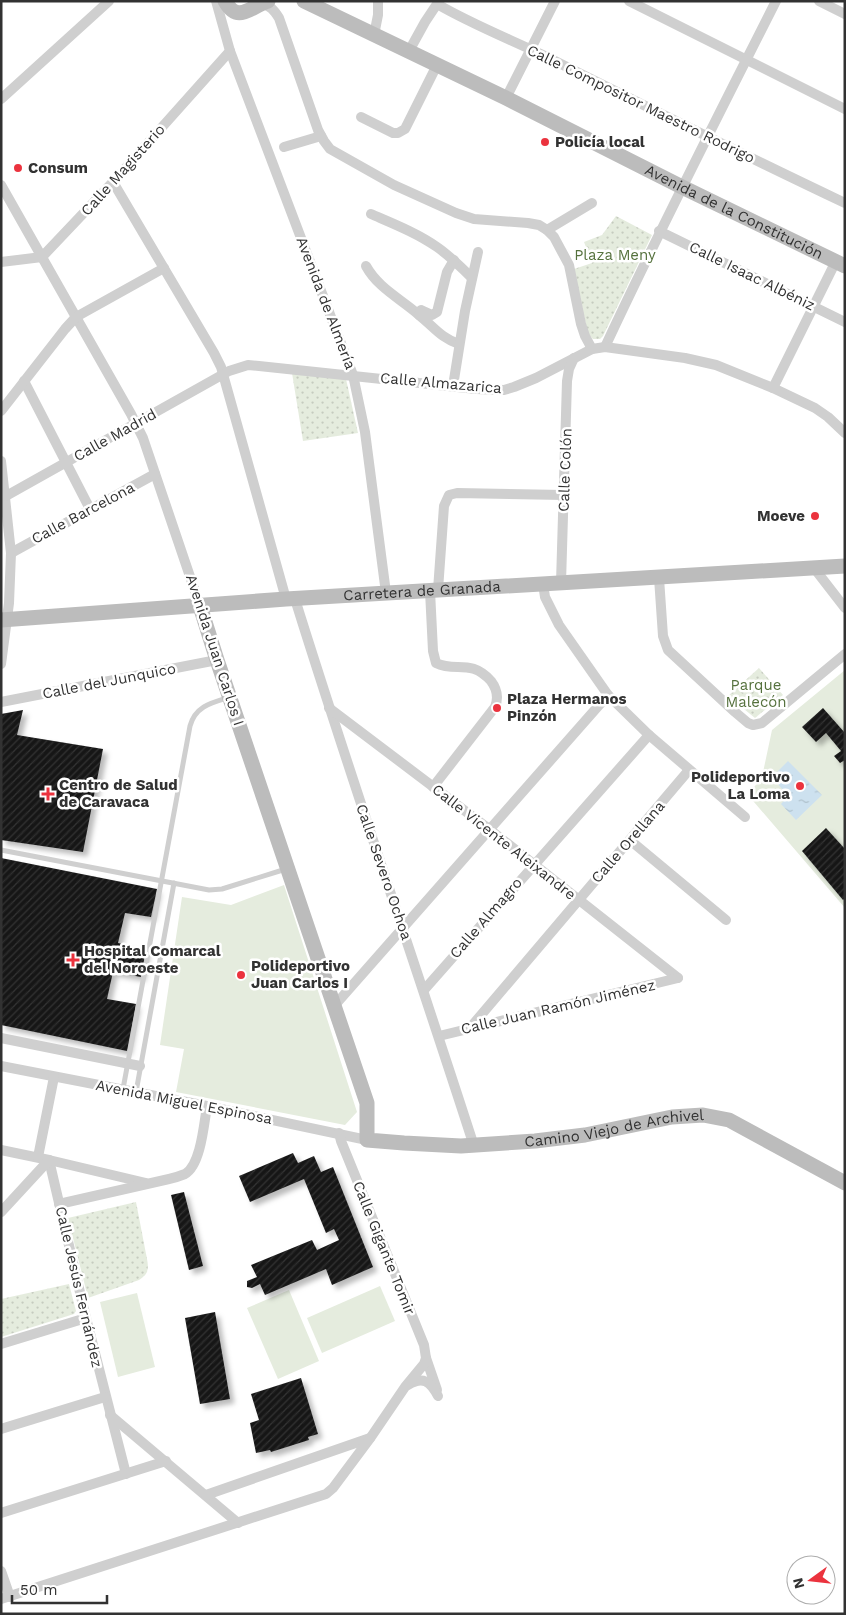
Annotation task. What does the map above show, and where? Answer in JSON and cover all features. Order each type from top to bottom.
[{"type":"street","points":[[1,99],[108,1]]},
{"type":"street","name":"Avenida de Almería","points":[[216,1],[230,51],[353,375],[365,432],[386,593]]},
{"type":"street","points":[[221,20],[225,1]]},
{"type":"street","points":[[225,1],[232,11],[240,13],[248,12],[261,3],[275,10],[322,136],[330,148],[394,185],[456,213],[474,219],[528,222],[539,225],[547,230],[554,237],[568,265],[585,336],[592,349],[604,348],[704,361],[734,371],[815,408],[845,433]]},
{"type":"street","points":[[374,35],[378,14],[378,1]]},
{"type":"street","points":[[506,98],[556,1]]},
{"type":"street","points":[[628,1],[845,110]]},
{"type":"street","points":[[604,348],[660,231],[776,1]]},
{"type":"street","points":[[818,1],[845,14]]},
{"type":"street","name":"Avenida de la Constitución","points":[[300,2],[506,98],[682,187],[840,263]]},
{"type":"street","points":[[408,51],[438,3]]},
{"type":"street","name":"Calle Compositor Maestro Rodrigo","points":[[438,3],[451,12],[845,203]]},
{"type":"street","name":"Calle Magisterio","points":[[42,257],[113,182],[230,51]]},
{"type":"street","points":[[361,117],[393,133],[402,132],[437,65]]},
{"type":"street","points":[[284,147],[322,136]]},
{"type":"street","name":"Calle Severo Ochoa","points":[[113,182],[214,353],[223,374],[290,599],[403,927],[474,1146]]},
{"type":"street","name":"Avenida Juan Carlos I","points":[[1,185],[143,438],[367,1103],[366,1140]]},
{"type":"street","points":[[547,230],[592,203]]},
{"type":"street","points":[[371,214],[411,231],[437,247],[454,260],[472,278]]},
{"type":"street","name":"Calle Isaac Albéniz","points":[[660,231],[845,322]]},
{"type":"street","points":[[453,386],[465,311],[478,252]]},
{"type":"street","points":[[1,262],[42,257]]},
{"type":"street","points":[[419,315],[421,310],[432,315],[437,312],[447,272],[454,260]]},
{"type":"street","points":[[773,388],[814,306],[840,263]]},
{"type":"street","points":[[366,266],[379,284],[419,315],[441,336],[459,344]]},
{"type":"street","points":[[1,411],[64,329],[76,317],[164,268]]},
{"type":"street","name":"Calle Almazarica","points":[[223,374],[248,365],[504,390],[536,378],[592,349]]},
{"type":"street","name":"Calle Colón","points":[[561,583],[567,381],[569,369],[574,358]]},
{"type":"street","name":"Calle Madrid","points":[[6,496],[223,374]]},
{"type":"street","points":[[24,381],[90,509]]},
{"type":"street","points":[[1,461],[11,553],[1,664]]},
{"type":"street","name":"Calle Barcelona","points":[[11,553],[156,474]]},
{"type":"street","points":[[433,787],[495,707],[498,696],[493,684],[478,670],[468,667],[440,665],[436,663],[432,651],[434,590],[444,512],[448,498],[457,493],[564,495]]},
{"type":"street","name":"Carretera de Granada","points":[[5,620],[290,599],[845,566]]},
{"type":"street","points":[[814,568],[845,608]]},
{"type":"street","points":[[659,578],[663,636],[668,650],[748,723],[753,725],[762,723],[845,654]]},
{"type":"street","points":[[543,584],[545,597],[559,625],[608,695],[648,735],[745,817]]},
{"type":"street","name":"Calle del Junquico","points":[[1,702],[217,660]]},
{"type":"street","points":[[335,1005],[608,695]]},
{"type":"street","name":"Calle Vicente Aleixandre","points":[[329,708],[489,829],[678,978]]},
{"type":"street","name":"Calle Almagro","points":[[424,990],[648,735]]},
{"type":"street","name":"Calle Orellana","points":[[470,1028],[690,770]]},
{"type":"street","points":[[631,841],[726,920]]},
{"type":"street","name":"Calle Juan Ramón Jiménez","points":[[438,1036],[678,978]]},
{"type":"street","points":[[1,1038],[140,1066]]},
{"type":"street","name":"Avenida Miguel Espinosa","points":[[1,1066],[208,1106],[366,1140]]},
{"type":"street","points":[[38,1158],[54,1077]]},
{"type":"street","points":[[59,1204],[186,1174],[196,1159],[208,1106]]},
{"type":"street","name":"Camino Viejo de Archivel","points":[[366,1140],[474,1146],[562,1138],[607,1131],[672,1117],[703,1115],[729,1120],[845,1183]]},
{"type":"street","name":"Calle Gigante Tomir","points":[[339,1133],[342,1146],[424,1345],[425,1361],[438,1396],[428,1382],[421,1380],[415,1381],[406,1387]]},
{"type":"street","points":[[1,1150],[149,1184]]},
{"type":"street","points":[[1,1212],[49,1160]]},
{"type":"street","name":"Calle Jesús Fernández","points":[[49,1160],[105,1397],[126,1474]]},
{"type":"street","points":[[1,1344],[86,1318]]},
{"type":"street","points":[[1,1571],[5,1598],[326,1494],[333,1488],[371,1437],[425,1361]]},
{"type":"street","points":[[1,1429],[105,1397]]},
{"type":"street","points":[[110,1415],[238,1523]]},
{"type":"street","points":[[206,1495],[371,1437]]},
{"type":"street","points":[[1,1513],[166,1461]]},
{"type":"lane","points":[[123,1089],[192,718],[199,710],[230,697]]},
{"type":"lane","points":[[1,850],[209,890],[222,889],[288,868]]},
{"type":"lane","points":[[136,1092],[174,884]]},
{"type":"green space","name":"Plaza Meny","points":[[616,216],[652,235],[603,336],[600,339],[593,339],[588,334],[574,269],[592,263],[584,242],[602,235]]},
{"type":"green space","points":[[292,373],[346,379],[358,433],[303,441]]},
{"type":"green space","name":"Parque Malecón","points":[[759,668],[783,695],[755,718],[728,696]]},
{"type":"green space","name":"Polideportivo La Loma","points":[[845,670],[845,908],[748,795],[762,777],[772,730]]},
{"type":"green space","name":"Polideportivo Juan Carlos I","points":[[284,885],[357,1112],[345,1125],[176,1092],[184,1049],[160,1045],[182,897],[231,905]]},
{"type":"green space","points":[[136,1202],[148,1263],[146,1274],[139,1280],[88,1298],[68,1218]]},
{"type":"green space","points":[[69,1284],[76,1311],[74,1314],[1,1337],[1,1299]]},
{"type":"green space","points":[[380,1286],[395,1321],[322,1353],[307,1318]]},
{"type":"green space","points":[[289,1290],[319,1361],[278,1379],[247,1308]]},
{"type":"green space","points":[[137,1293],[155,1367],[118,1377],[100,1302]]},
{"type":"water","points":[[788,761],[822,795],[796,820],[781,804],[788,796],[772,777]]},
{"type":"building","points":[[823,708],[845,733],[845,760],[840,763],[834,756],[841,751],[826,733],[816,742],[802,727]]},
{"type":"building","name":"Centro de Salud de Caravaca","points":[[23,710],[17,735],[103,749],[83,852],[1,840],[1,714]]},
{"type":"building","points":[[826,828],[845,849],[845,898],[843,900],[802,851]]},
{"type":"building","name":"Hospital Comarcal del Noroeste","points":[[1,858],[157,889],[151,917],[125,913],[118,943],[146,949],[141,977],[113,972],[107,999],[136,1004],[127,1051],[1,1025]]},
{"type":"building","points":[[293,1153],[298,1163],[314,1156],[321,1172],[333,1167],[373,1267],[332,1285],[326,1269],[265,1295],[260,1284],[252,1288],[247,1287],[247,1281],[257,1277],[251,1265],[312,1240],[317,1250],[339,1240],[334,1229],[326,1233],[304,1179],[250,1202],[239,1176]]},
{"type":"building","points":[[184,1192],[203,1266],[189,1270],[171,1195]]},
{"type":"building","points":[[215,1312],[230,1399],[200,1404],[185,1318]]},
{"type":"building","points":[[301,1378],[318,1434],[308,1437],[309,1440],[271,1452],[270,1450],[256,1453],[250,1423],[259,1420],[251,1394]]},
{"type":"place","name":"Policía local","points":[[545,142]]},
{"type":"place","name":"Consum","points":[[18,168]]},
{"type":"place","name":"Moeve","points":[[815,516]]},
{"type":"place","name":"Plaza Hermanos Pinzón","points":[[497,708]]},
{"type":"place","name":"Polideportivo La Loma","points":[[800,786]]},
{"type":"place","name":"Centro de Salud de Caravaca","points":[[48,794]]},
{"type":"place","name":"Hospital Comarcal del Noroeste","points":[[73,960]]},
{"type":"place","name":"Polideportivo Juan Carlos I","points":[[241,975]]}]
